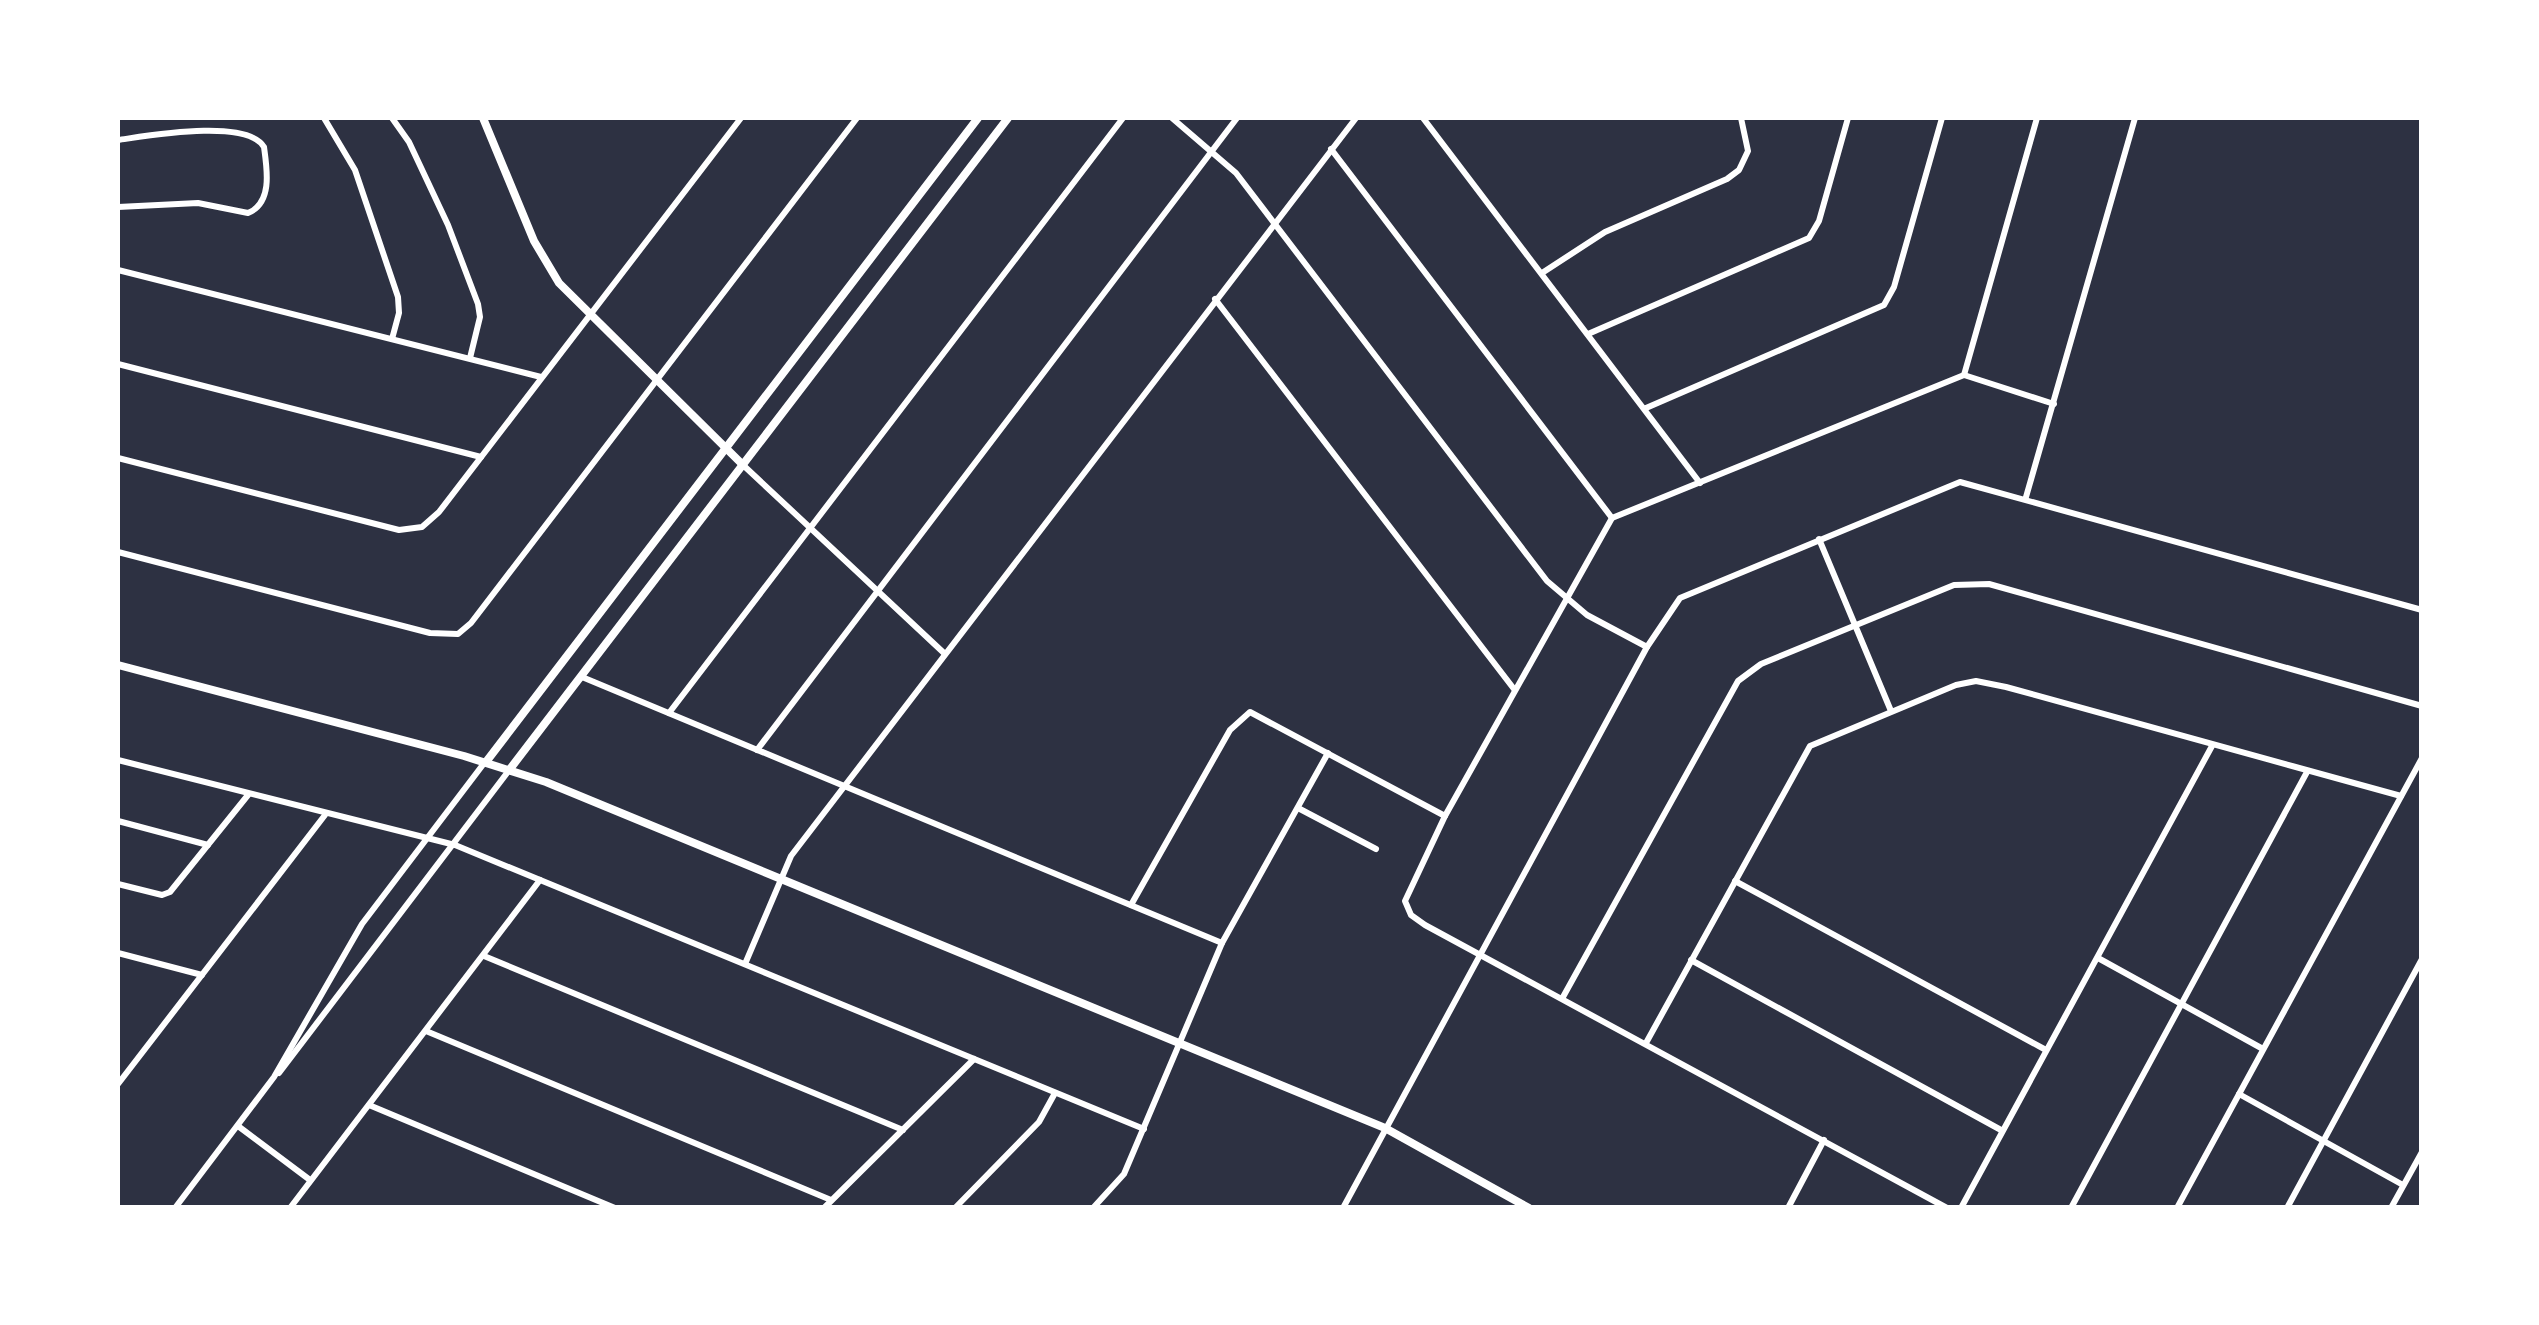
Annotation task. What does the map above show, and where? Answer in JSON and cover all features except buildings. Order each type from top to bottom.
[{"type":"street","points":[[324,118],[356,170],[398,297],[399,313],[392,340]]},
{"type":"street","points":[[392,118],[409,142],[448,225],[478,304],[480,317],[470,358]]},
{"type":"street","points":[[483,118],[541,256],[589,317],[945,654]]},
{"type":"street","points":[[118,458],[399,530],[428,524],[741,118]]},
{"type":"street","points":[[118,552],[454,636],[471,623],[857,118]]},
{"type":"street","points":[[274,1077],[362,924],[424,839],[978,118]]},
{"type":"street","points":[[174,1208],[1008,118]]},
{"type":"street","points":[[669,713],[1123,118]]},
{"type":"street","points":[[1172,118],[1213,149],[1273,222],[1564,599],[1648,647]]},
{"type":"street","points":[[757,750],[1238,118]]},
{"type":"street","points":[[745,964],[791,856],[1356,118]]},
{"type":"street","points":[[1423,118],[1700,483]]},
{"type":"street","points":[[1542,273],[1604,232],[1728,179],[1739,170],[1748,151],[1741,118]]},
{"type":"street","points":[[1588,334],[1809,238],[1819,221],[1848,118]]},
{"type":"street","points":[[1646,408],[1884,305],[1894,286],[1942,118]]},
{"type":"street","points":[[1964,375],[2037,118]]},
{"type":"street","points":[[2026,497],[2135,118]]},
{"type":"street","points":[[118,140],[215,131],[254,136],[264,146],[266,192],[261,206],[251,213],[193,202],[118,207]]},
{"type":"street","points":[[1332,149],[1612,518]]},
{"type":"street","points":[[118,270],[541,376]]},
{"type":"street","points":[[1216,300],[1514,689]]},
{"type":"street","points":[[118,364],[481,457]]},
{"type":"street","points":[[1947,1208],[1411,915],[1407,894],[1514,689],[1612,518],[1964,375],[2054,404]]},
{"type":"street","points":[[1343,1208],[1648,647],[1680,598],[1960,482],[2026,497],[2422,610]]},
{"type":"street","points":[[1819,539],[1892,712]]},
{"type":"street","points":[[1563,997],[1738,681],[1761,664],[1954,585],[1989,584],[2422,706]]},
{"type":"street","points":[[118,665],[510,769],[1385,1128],[1529,1208]]},
{"type":"street","points":[[582,677],[1222,943]]},
{"type":"street","points":[[1646,1043],[1810,746],[1956,685],[1984,682],[2401,796]]},
{"type":"street","points":[[1131,905],[1238,719],[1256,714],[1445,816]]},
{"type":"street","points":[[1961,1208],[2212,746]]},
{"type":"street","points":[[1094,1208],[1124,1174],[1222,943],[1328,753]]},
{"type":"street","points":[[2177,1208],[2422,758]]},
{"type":"street","points":[[118,760],[455,845],[1144,1129]]},
{"type":"street","points":[[2071,1208],[2306,772]]},
{"type":"street","points":[[118,884],[162,895],[178,886],[248,794]]},
{"type":"street","points":[[1298,808],[1376,849]]},
{"type":"street","points":[[118,1084],[325,814]]},
{"type":"street","points":[[118,821],[208,845]]},
{"type":"street","points":[[290,1208],[540,880]]},
{"type":"street","points":[[1735,881],[2046,1050]]},
{"type":"street","points":[[119,956],[202,975]]},
{"type":"street","points":[[484,956],[903,1130]]},
{"type":"street","points":[[2098,958],[2264,1048]]},
{"type":"street","points":[[2287,1208],[2422,959]]},
{"type":"street","points":[[1691,960],[2001,1130]]},
{"type":"street","points":[[426,1031],[831,1200]]},
{"type":"street","points":[[824,1208],[974,1059]]},
{"type":"street","points":[[955,1208],[1039,1122],[1055,1093]]},
{"type":"street","points":[[2238,1094],[2403,1184]]},
{"type":"street","points":[[369,1105],[615,1208]]},
{"type":"street","points":[[238,1126],[310,1180]]},
{"type":"street","points":[[1788,1208],[1824,1140]]},
{"type":"street","points":[[2391,1208],[2422,1152]]}]
